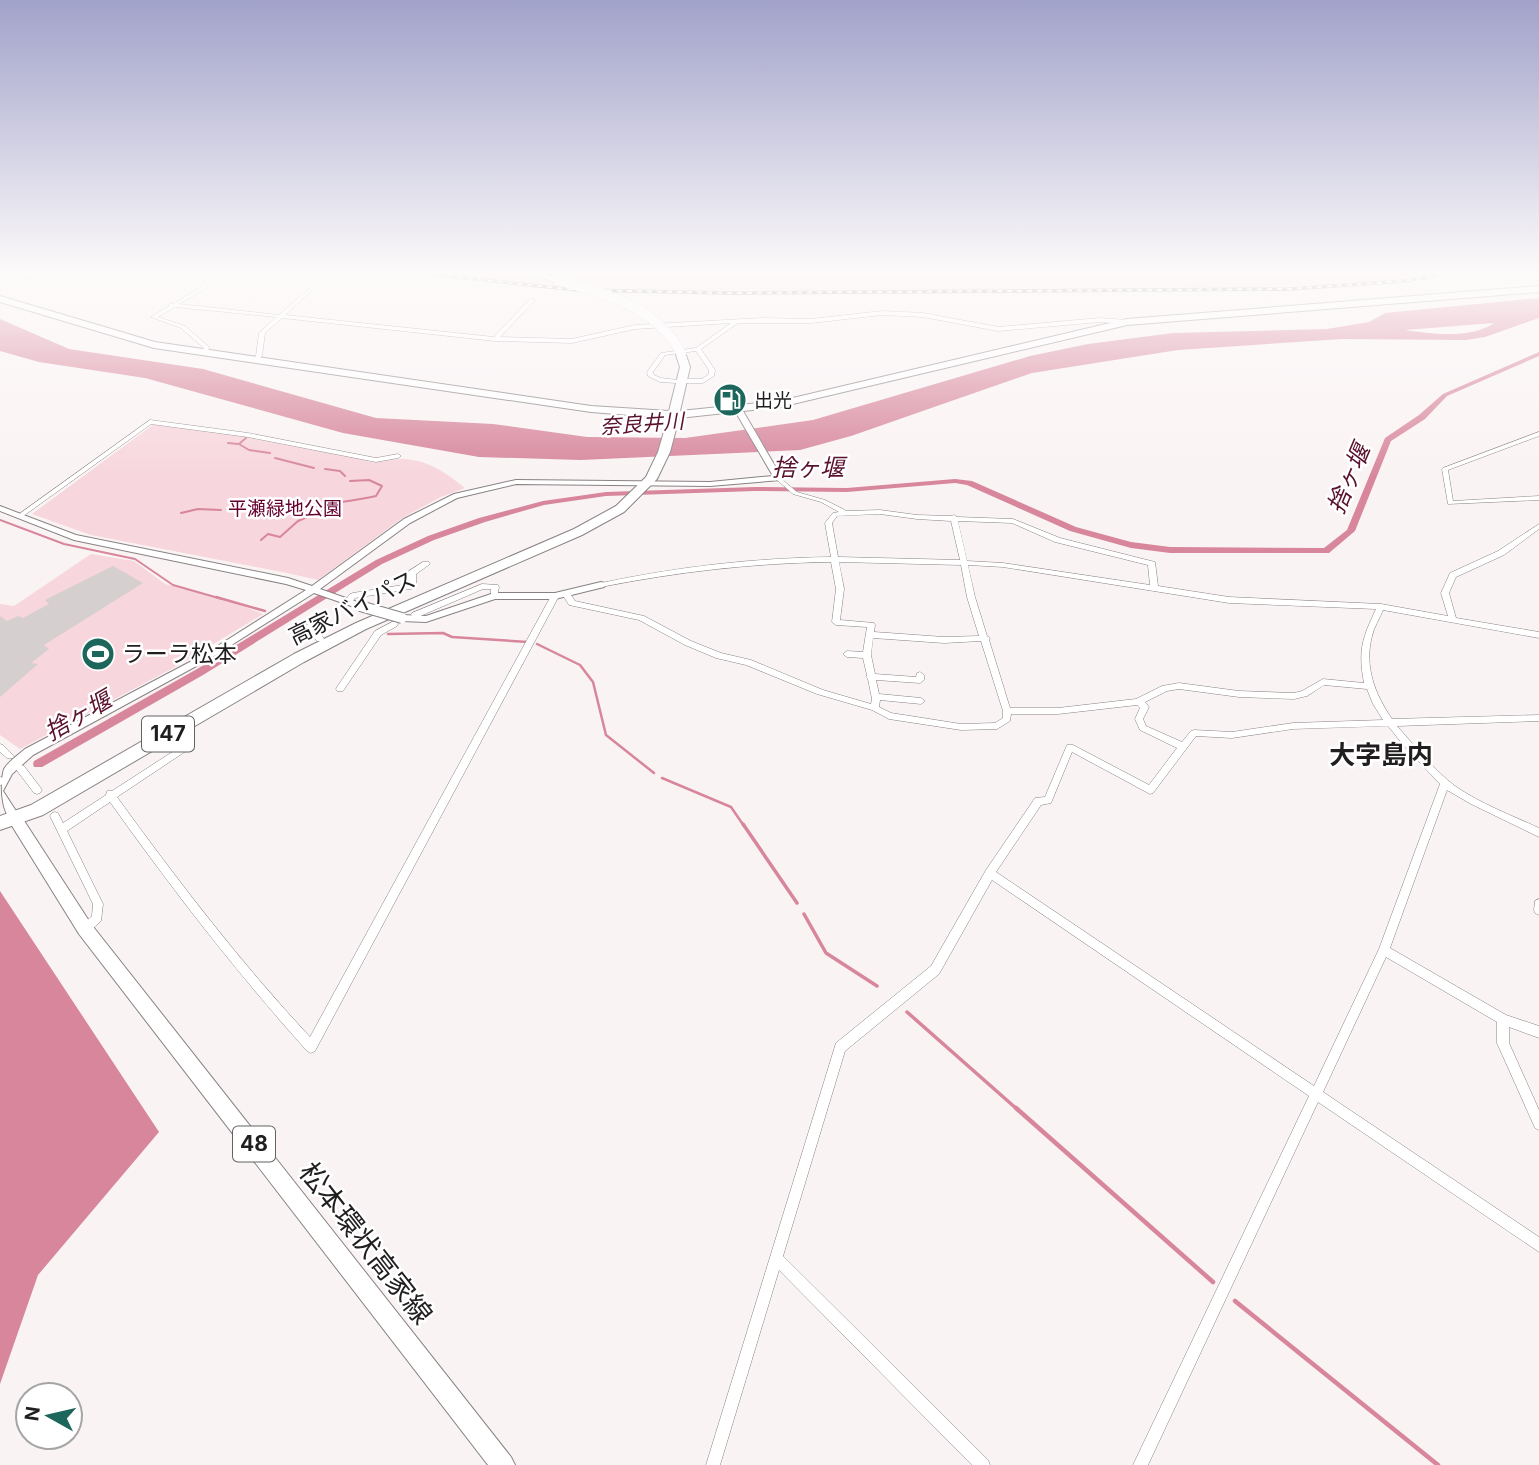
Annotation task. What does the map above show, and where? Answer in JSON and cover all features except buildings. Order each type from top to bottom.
[{"type":"highway","points":[[138,340],[203,353],[670,418],[741,415],[1050,340]]},
{"type":"highway","points":[[638,487],[670,418],[680,381],[681,354],[673,340]]},
{"type":"highway","name":"高家バイパス","points":[[7,820],[37,810],[287,664],[389,622],[591,526],[638,487]]},
{"type":"highway","name":"高家バイパス","points":[[7,820],[314,633],[565,531],[638,487]]},
{"type":"main road","name":"松本環状高家線","points":[[7,820],[85,929],[503,1465]]},
{"type":"street","points":[[200,340],[208,348],[203,353]]},
{"type":"street","points":[[255,360],[259,356],[261,340]]},
{"type":"street","points":[[548,340],[575,340]]},
{"type":"street","points":[[698,349],[712,370],[712,376],[702,381],[653,378],[650,372],[663,354],[698,349],[710,340]]},
{"type":"street","points":[[741,415],[776,476],[795,493],[823,501],[843,511],[1013,521],[1058,540],[1152,564],[1154,589]]},
{"type":"street","points":[[20,516],[150,422],[248,435],[376,460],[398,456]]},
{"type":"street","points":[[1539,434],[1445,469],[1450,503],[1539,498]]},
{"type":"street","points":[[0,783],[8,771],[29,752],[208,656],[316,591],[425,510],[472,490],[538,481],[638,487],[734,484],[790,474]]},
{"type":"street","points":[[0,508],[74,537],[269,576],[360,606],[389,622],[426,619],[494,596],[555,596],[685,569],[772,559],[832,557],[1003,565],[1229,600],[1381,607],[1539,635]]},
{"type":"street","points":[[843,511],[835,514],[828,523],[832,557],[840,589],[836,622],[871,625],[867,655],[876,697],[875,708]]},
{"type":"street","points":[[566,594],[572,603],[641,618],[719,656],[748,662],[820,692],[875,708],[889,716],[961,727],[1003,724],[1007,711],[971,597],[954,517]]},
{"type":"street","points":[[1453,620],[1445,593],[1453,575],[1501,553],[1536,533],[1539,526]]},
{"type":"street","points":[[348,602],[353,596],[413,586],[412,573],[426,564]]},
{"type":"street","points":[[415,615],[482,586],[495,587],[494,596]]},
{"type":"street","points":[[110,794],[189,906],[252,984],[312,1046],[555,596]]},
{"type":"street","points":[[1381,607],[1372,622],[1364,654],[1367,686],[1374,703],[1445,784],[1539,833]]},
{"type":"street","points":[[340,689],[389,622]]},
{"type":"street","points":[[871,635],[944,640],[986,639]]},
{"type":"street","points":[[847,654],[867,655]]},
{"type":"street","points":[[870,677],[920,680],[920,675]]},
{"type":"street","points":[[1007,711],[1058,711],[1138,702],[1166,688],[1179,686],[1294,696],[1304,694],[1323,682],[1367,686]]},
{"type":"street","points":[[876,697],[921,701]]},
{"type":"street","points":[[1138,702],[1145,707],[1139,719],[1143,728],[1183,747]]},
{"type":"street","points":[[713,1465],[840,1047],[935,970],[990,873],[1038,801],[1048,800],[1070,747],[1150,790],[1195,733],[1232,735],[1276,727],[1539,718]]},
{"type":"street","points":[[0,747],[10,756]]},
{"type":"street","points":[[62,829],[110,794],[183,750]]},
{"type":"street","points":[[20,769],[37,790]]},
{"type":"street","points":[[1140,1465],[1384,950],[1445,784]]},
{"type":"street","points":[[0,795],[7,820]]},
{"type":"street","points":[[55,816],[98,904],[97,918],[85,929]]},
{"type":"street","points":[[990,873],[1539,1245]]},
{"type":"street","points":[[1539,904],[1539,910]]},
{"type":"street","points":[[1384,950],[1503,1019],[1539,1032]]},
{"type":"street","points":[[1503,1019],[1503,1043],[1539,1124]]},
{"type":"street","points":[[777,1259],[983,1465]]},
{"type":"green space","name":"平瀬緑地公園","points":[[154,424],[287,443],[371,462],[412,460],[437,468],[465,488],[441,497],[404,517],[318,580],[91,535],[32,514]]},
{"type":"green space","name":"ラーラ松本","points":[[91,554],[134,561],[165,584],[226,599],[263,614],[177,666],[20,749],[0,735],[0,604],[14,606]]},
{"type":"shaded area","points":[[0,340],[49,340],[69,349],[203,369],[376,418],[493,424],[587,437],[685,438],[813,420],[1030,356],[1116,340],[1322,340],[1178,350],[1032,373],[851,436],[800,450],[581,460],[479,457],[343,433],[145,378],[39,362],[0,351]]},
{"type":"shaded area","points":[[0,891],[159,1132],[38,1275],[0,1384]]},
{"type":"waterway","name":"捨ヶ堰","points":[[38,764],[200,672],[379,562],[431,538],[543,503],[606,494],[755,489],[847,490],[955,481],[969,483],[1073,529],[1131,545],[1170,550],[1326,551],[1351,531],[1388,440],[1422,417],[1445,395],[1539,354]]},
{"type":"waterway","points":[[246,438],[239,444],[249,450],[270,453]]},
{"type":"waterway","points":[[228,443],[238,444]]},
{"type":"waterway","points":[[275,458],[314,468]]},
{"type":"waterway","points":[[325,469],[340,471],[345,476]]},
{"type":"waterway","points":[[282,514],[376,496],[382,486],[369,480],[350,481]]},
{"type":"waterway","points":[[233,506],[271,510]]},
{"type":"waterway","points":[[261,540],[268,534],[280,537],[298,521],[333,506]]},
{"type":"waterway","points":[[181,513],[198,509],[221,510]]},
{"type":"waterway","points":[[0,520],[64,544],[135,559],[173,585],[222,599]]},
{"type":"waterway","points":[[216,597],[265,611]]},
{"type":"waterway","points":[[388,634],[443,633],[452,637],[528,642]]},
{"type":"waterway","points":[[537,644],[580,665],[593,682],[606,735],[654,773]]},
{"type":"waterway","points":[[662,778],[731,807],[744,826]]},
{"type":"waterway","points":[[743,824],[797,903]]},
{"type":"waterway","points":[[804,914],[826,953],[877,986]]},
{"type":"waterway","points":[[907,1012],[1018,1110]]},
{"type":"waterway","points":[[1016,1108],[1213,1282]]},
{"type":"waterway","points":[[1235,1301],[1438,1465]]},
{"type":"place","name":"出光","points":[[730,400]]},
{"type":"place","name":"ラーラ松本","points":[[98,654]]},
{"type":"district","name":"大字島内","points":[[1381,755]]},
{"type":"water label","name":"奈良井川","points":[[642,424]]}]
